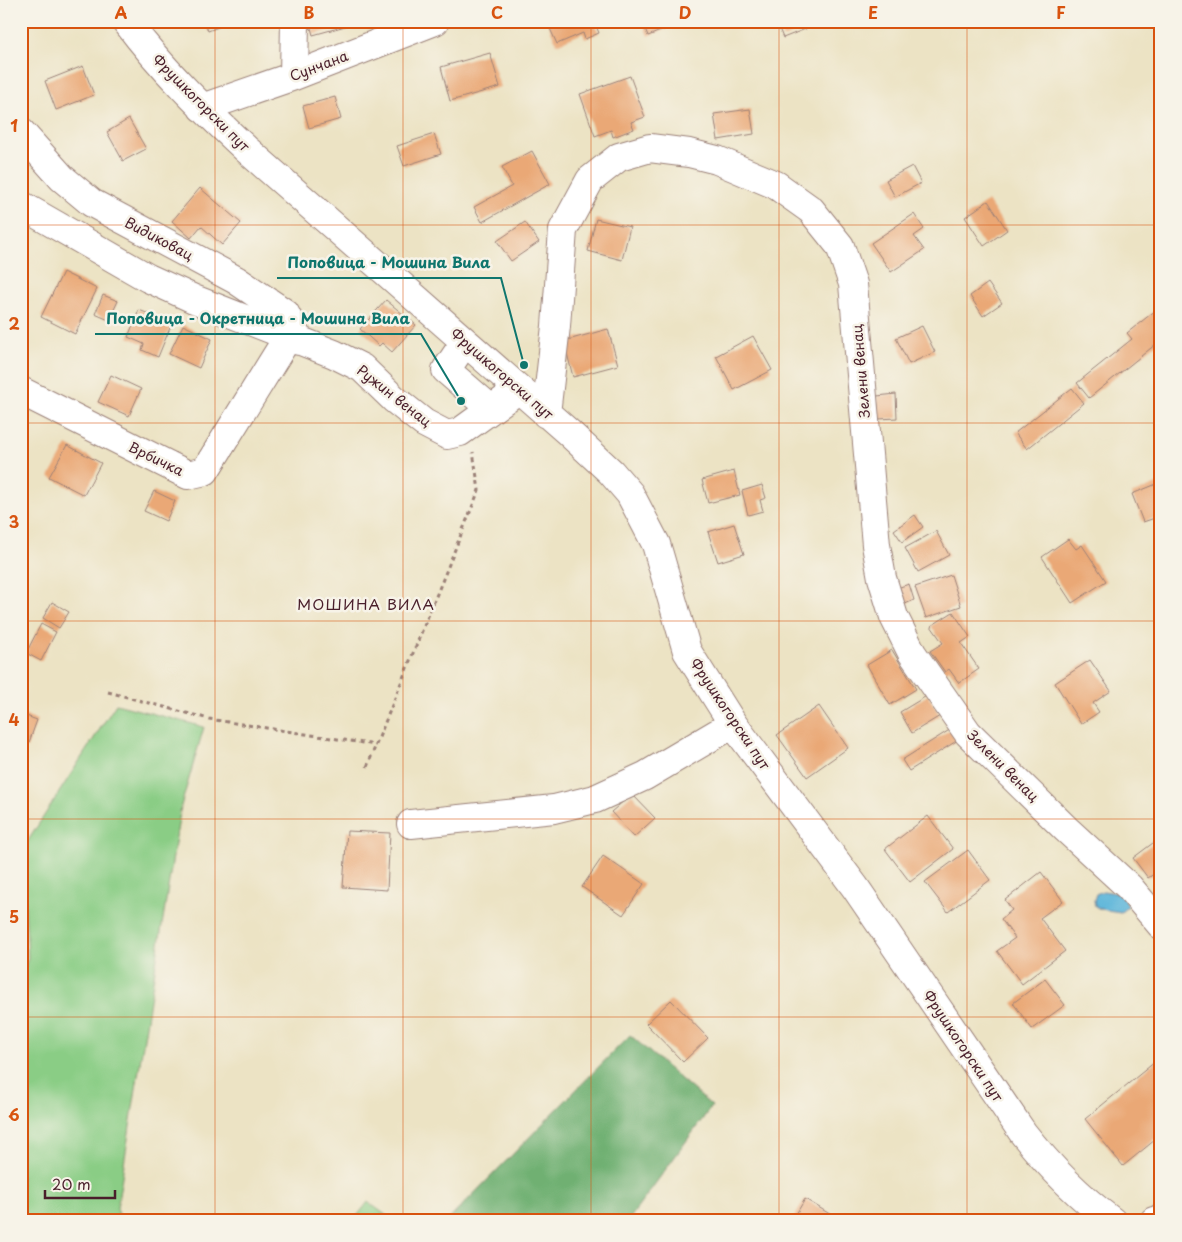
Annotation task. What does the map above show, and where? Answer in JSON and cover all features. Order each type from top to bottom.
[{"type":"street","name":"Фрушкогорски пут","points":[[126,21],[163,67],[202,108],[611,472],[630,494],[656,544],[687,651],[733,724],[855,887],[1040,1155],[1064,1180],[1112,1221]]},
{"type":"street","points":[[294,76],[295,21]]},
{"type":"street","name":"Сунчана","points":[[202,108],[294,76],[435,21]]},
{"type":"street","name":"Видиковац","points":[[21,132],[62,178],[92,203],[236,280],[284,313],[294,339]]},
{"type":"street","name":"Зелени венац","points":[[546,414],[556,326],[563,230],[590,180],[612,162],[620,157],[650,148],[689,153],[717,160],[776,185],[810,210],[840,246],[853,284],[876,545],[882,578],[894,617],[912,654],[968,733],[1066,829],[1129,887],[1161,925]]},
{"type":"street","name":"Ружин венац","points":[[21,205],[148,278],[194,299],[334,354],[362,368],[394,399],[424,423],[447,435],[460,432],[518,390]]},
{"type":"street","name":"Врбичка","points":[[21,391],[188,475],[205,471],[294,339]]},
{"type":"street","points":[[465,342],[446,370],[491,409]]},
{"type":"street","points":[[411,824],[554,809],[595,799],[645,776],[733,724]]},
{"type":"street","points":[[1154,1221],[1161,1219]]},
{"type":"path","points":[[367,767],[479,490],[469,425]]},
{"type":"path","points":[[108,692],[209,719],[376,745]]},
{"type":"green space","points":[[116,704],[204,727],[181,806],[117,1208],[120,1221],[21,1221],[21,979],[28,958],[22,850]]},
{"type":"green space","points":[[630,1035],[712,1106],[628,1221],[447,1221]]},
{"type":"green space","points":[[368,1202],[394,1221],[353,1221]]},
{"type":"water","points":[[1103,891],[1123,894],[1128,906],[1121,912],[1100,909],[1095,906],[1096,894]]},
{"type":"building","points":[[204,21],[234,21],[208,31]]},
{"type":"building","points":[[309,21],[355,21],[356,23],[313,35]]},
{"type":"building","points":[[594,21],[599,33],[585,39],[583,33],[557,44],[547,22]]},
{"type":"building","points":[[647,21],[686,21],[648,36],[643,23]]},
{"type":"building","points":[[776,21],[805,21],[808,28],[783,38]]},
{"type":"building","points":[[490,53],[500,87],[450,101],[441,67]]},
{"type":"building","points":[[83,66],[94,95],[56,110],[45,81]]},
{"type":"building","points":[[630,76],[645,117],[631,122],[634,129],[613,137],[611,130],[595,136],[580,94]]},
{"type":"building","points":[[335,97],[341,119],[309,128],[303,106]]},
{"type":"building","points":[[750,109],[754,134],[718,140],[714,114]]},
{"type":"building","points":[[129,119],[146,149],[123,161],[107,132]]},
{"type":"building","points":[[434,134],[441,154],[404,166],[397,146]]},
{"type":"building","points":[[532,151],[550,184],[482,222],[474,207],[512,186],[502,167]]},
{"type":"building","points":[[912,166],[921,183],[895,197],[886,180]]},
{"type":"building","points":[[200,188],[241,223],[222,245],[201,226],[191,238],[172,221]]},
{"type":"building","points":[[988,201],[1007,230],[984,246],[965,217]]},
{"type":"building","points":[[914,214],[924,229],[914,236],[924,250],[891,272],[871,243]]},
{"type":"building","points":[[596,219],[630,227],[622,260],[588,251]]},
{"type":"building","points":[[525,222],[539,242],[511,261],[497,241]]},
{"type":"building","points":[[63,272],[97,289],[75,334],[41,317]]},
{"type":"building","points":[[988,283],[1002,303],[983,316],[970,296]]},
{"type":"building","points":[[103,295],[118,301],[109,320],[95,314]]},
{"type":"building","points":[[386,300],[416,325],[392,352],[382,343],[379,346],[360,329]]},
{"type":"building","points":[[139,310],[172,323],[158,357],[142,350],[144,344],[128,337]]},
{"type":"building","points":[[1156,310],[1161,317],[1161,340],[1089,398],[1077,383],[1132,339],[1127,333]]},
{"type":"building","points":[[183,325],[212,339],[199,368],[169,354]]},
{"type":"building","points":[[922,326],[935,352],[909,364],[896,338]]},
{"type":"building","points":[[608,329],[618,365],[573,377],[564,341]]},
{"type":"building","points":[[753,336],[772,370],[734,390],[716,356]]},
{"type":"building","points":[[111,375],[141,389],[129,416],[98,402]]},
{"type":"building","points":[[1072,388],[1084,403],[1027,449],[1015,433]]},
{"type":"building","points":[[896,394],[897,418],[879,419],[877,396]]},
{"type":"building","points":[[67,445],[101,463],[84,495],[49,477]]},
{"type":"building","points":[[734,471],[740,495],[708,503],[702,480]]},
{"type":"building","points":[[1159,483],[1161,487],[1161,516],[1143,522],[1132,494]]},
{"type":"building","points":[[762,485],[766,498],[760,500],[763,511],[748,515],[742,491]]},
{"type":"building","points":[[154,491],[175,501],[166,521],[144,511]]},
{"type":"building","points":[[915,515],[923,527],[902,542],[894,530]]},
{"type":"building","points":[[734,524],[744,554],[718,562],[708,532]]},
{"type":"building","points":[[936,531],[949,555],[918,572],[905,548]]},
{"type":"building","points":[[1068,539],[1076,549],[1082,545],[1106,581],[1072,603],[1042,557]]},
{"type":"building","points":[[951,575],[961,606],[926,618],[915,587]]},
{"type":"building","points":[[909,584],[914,600],[903,605],[897,588]]},
{"type":"building","points":[[52,602],[69,612],[59,628],[43,618]]},
{"type":"building","points":[[953,612],[970,637],[961,643],[979,669],[959,683],[949,669],[945,672],[930,651],[943,643],[931,626]]},
{"type":"building","points":[[41,624],[56,632],[41,661],[26,653]]},
{"type":"building","points":[[892,650],[916,689],[890,705],[867,665]]},
{"type":"building","points":[[1090,660],[1111,691],[1093,703],[1099,712],[1081,724],[1055,683]]},
{"type":"building","points":[[928,695],[940,716],[912,733],[900,712]]},
{"type":"building","points":[[819,706],[848,748],[807,777],[777,735]]},
{"type":"building","points":[[21,714],[37,720],[27,748],[21,746]]},
{"type":"building","points":[[951,729],[958,740],[909,771],[902,760]]},
{"type":"building","points":[[632,794],[655,818],[634,837],[611,812]]},
{"type":"building","points":[[928,816],[953,849],[910,882],[885,849]]},
{"type":"building","points":[[347,831],[390,833],[387,890],[343,887]]},
{"type":"building","points":[[1161,837],[1161,869],[1148,878],[1133,858]]},
{"type":"building","points":[[968,850],[990,880],[948,912],[925,882]]},
{"type":"building","points":[[603,856],[644,884],[623,915],[582,887]]},
{"type":"building","points":[[1041,872],[1063,901],[1040,918],[1065,951],[1022,984],[997,951],[1015,938],[1001,919],[1012,910],[1005,900]]},
{"type":"building","points":[[1045,979],[1065,1005],[1032,1029],[1013,1003]]},
{"type":"building","points":[[671,1000],[708,1038],[683,1062],[646,1024]]},
{"type":"building","points":[[1161,1057],[1161,1135],[1123,1166],[1085,1119]]},
{"type":"building","points":[[805,1199],[833,1216],[830,1221],[792,1221]]},
{"type":"place","name":"Поповица - Мошина Вила","points":[[524,365]]},
{"type":"place","name":"Поповица - Окретница - Мошина Вила","points":[[461,401]]},
{"type":"district","name":"МОШИНА ВИЛА","points":[[366,605]]}]
